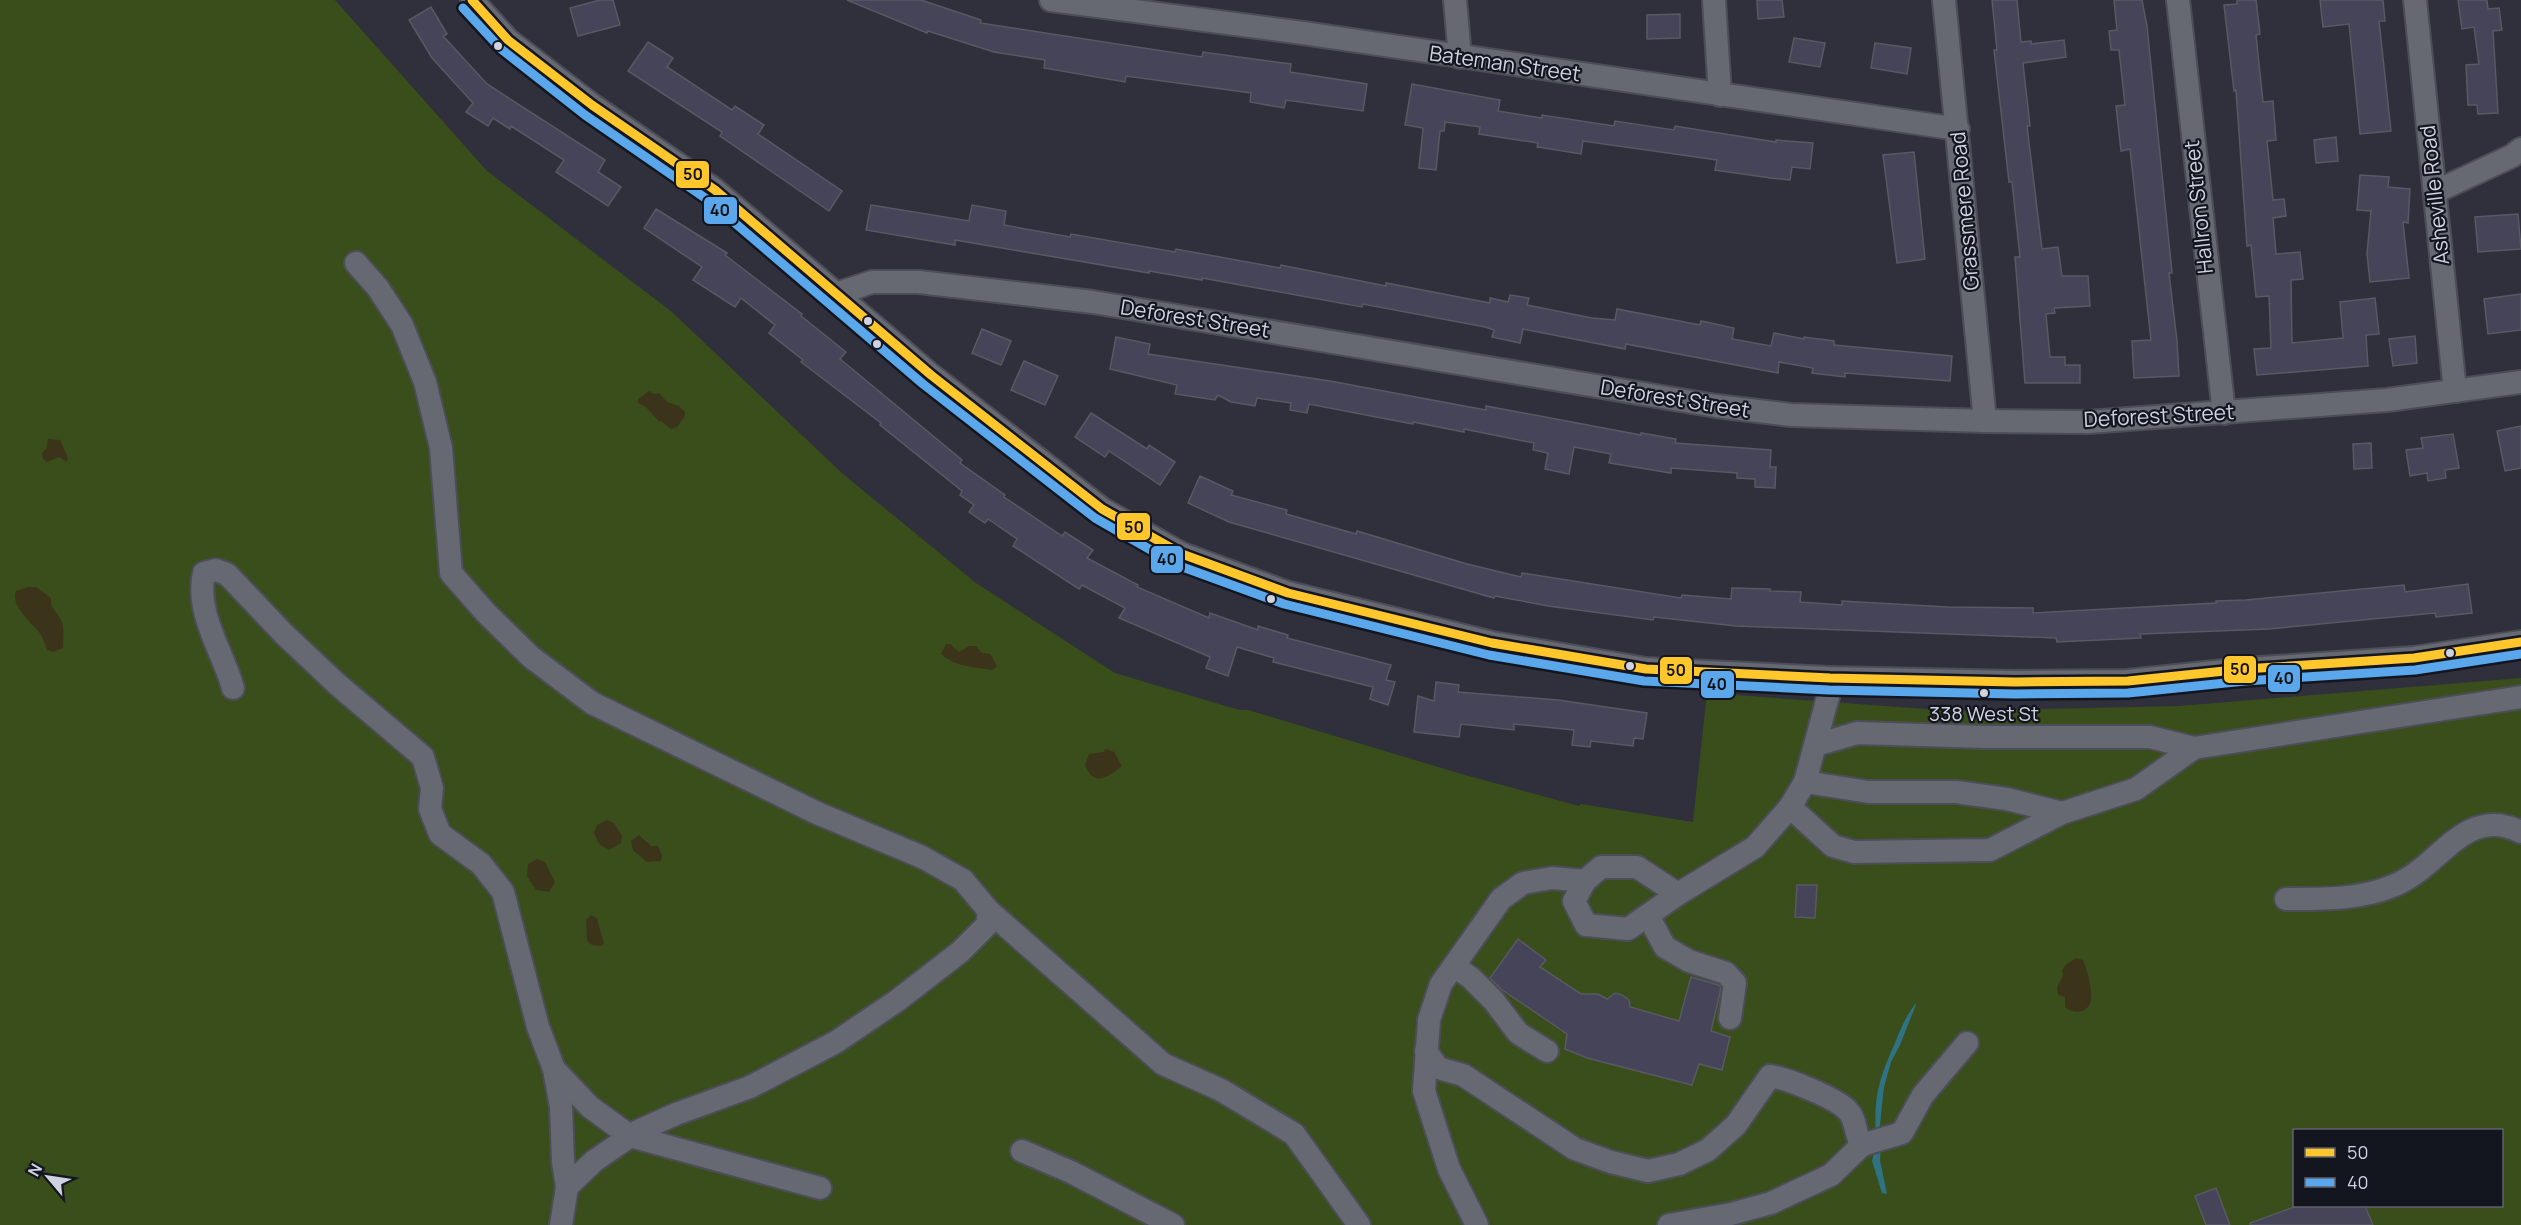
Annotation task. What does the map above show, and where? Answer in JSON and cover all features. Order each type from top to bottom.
[{"type":"street","points":[[472,0],[508,40],[592,105],[715,190],[931,375],[1102,509],[1182,554],[1288,592],[1492,643],[1646,669],[1833,678],[2015,682],[2128,681],[2244,669],[2414,657],[2521,642]]},
{"type":"street","name":"Bateman Street","points":[[1051,0],[1303,33],[1958,129]]},
{"type":"street","points":[[1455,0],[1460,57]]},
{"type":"street","points":[[1714,0],[1720,95]]},
{"type":"street","name":"Grassmere Road","points":[[1944,0],[1985,422]]},
{"type":"street","name":"Hallron Street","points":[[2178,0],[2224,413]]},
{"type":"street","name":"Asheville Road","points":[[2415,0],[2455,391]]},
{"type":"street","points":[[2435,192],[2512,156],[2521,149]]},
{"type":"street","points":[[356,263],[378,288],[402,325],[425,382],[441,448],[451,573],[486,614],[531,657],[592,703],[817,813],[922,857],[963,880],[989,911],[1162,1064],[1221,1090],[1294,1134],[1359,1225]]},
{"type":"street","name":"Deforest Street","points":[[836,294],[872,282],[919,282],[1093,302],[1757,412],[1985,422],[2088,422],[2387,400],[2521,382]]},
{"type":"street","points":[[234,688],[210,630],[203,595],[204,573],[216,570],[227,574],[291,642],[423,757],[432,788],[430,809],[440,834],[481,864],[502,892],[538,1027],[554,1070],[561,1107],[563,1161],[567,1187],[561,1225]]},
{"type":"street","points":[[1678,894],[1637,867],[1601,867],[1585,881],[1574,901],[1586,925],[1628,929],[1678,894],[1755,847],[1790,807],[1805,782],[1833,678]]},
{"type":"street","points":[[1816,745],[1857,733],[1986,737],[2150,737],[2194,748],[2521,697]]},
{"type":"street","points":[[1790,807],[1833,846],[1854,852],[1990,850],[2062,813],[2136,789],[2194,748]]},
{"type":"street","points":[[1805,782],[1869,792],[1956,792],[2007,799],[2062,813]]},
{"type":"street","points":[[2286,899],[2370,894],[2397,884],[2431,862],[2454,841],[2479,825],[2496,824],[2521,832]]},
{"type":"street","points":[[1476,1225],[1449,1169],[1424,1091],[1429,1020],[1441,984],[1501,899],[1523,883],[1552,878],[1585,881]]},
{"type":"street","points":[[567,1187],[594,1161],[630,1136],[676,1114],[750,1087],[836,1042],[898,1000],[960,952],[987,925],[989,911]]},
{"type":"street","points":[[1648,916],[1665,947],[1689,961],[1726,973],[1735,983],[1730,1018]]},
{"type":"street","points":[[1454,966],[1471,978],[1494,1001],[1518,1034],[1547,1051]]},
{"type":"street","points":[[1669,1225],[1731,1214],[1771,1203],[1831,1175],[1862,1145],[1902,1133],[1923,1095],[1967,1043]]},
{"type":"street","points":[[1426,1052],[1438,1068],[1463,1075],[1575,1149],[1614,1163],[1648,1171],[1679,1164],[1708,1150],[1736,1125],[1770,1076],[1807,1089],[1847,1109],[1853,1117],[1855,1136],[1862,1145]]},
{"type":"street","points":[[554,1070],[591,1107],[630,1136],[820,1188]]},
{"type":"street","points":[[1022,1151],[1071,1172],[1173,1225]]},
{"type":"green space","points":[[0,0],[335,0],[487,171],[672,312],[843,474],[976,583],[1115,673],[1579,806],[1581,804],[1693,822],[1707,693],[1954,711],[2179,706],[2521,678],[2521,1225],[0,1225]]},
{"type":"sand","points":[[649,391],[654,394],[659,393],[667,402],[679,406],[685,412],[685,416],[677,427],[671,429],[661,421],[659,422],[646,407],[638,403],[638,399]]},
{"type":"sand","points":[[48,439],[60,440],[68,458],[67,462],[59,457],[47,462],[43,459],[42,453],[46,449]]},
{"type":"sand","points":[[36,587],[51,598],[62,623],[63,648],[53,652],[47,650],[40,634],[18,607],[16,591]]},
{"type":"sand","points":[[946,644],[950,644],[959,652],[969,646],[976,646],[982,653],[990,654],[997,666],[992,670],[952,662],[941,654]]},
{"type":"sand","points":[[1106,749],[1114,752],[1122,766],[1107,777],[1097,778],[1089,772],[1085,765],[1089,754],[1103,752]]},
{"type":"sand","points":[[607,820],[614,823],[622,836],[621,843],[609,850],[599,844],[594,833],[597,825]]},
{"type":"sand","points":[[639,835],[651,846],[658,846],[662,856],[661,861],[647,862],[633,850],[631,841]]},
{"type":"sand","points":[[537,859],[545,862],[555,882],[549,892],[536,890],[527,876],[528,864]]},
{"type":"sand","points":[[591,915],[597,918],[604,943],[601,946],[592,945],[587,941],[586,920]]},
{"type":"sand","points":[[2076,958],[2083,960],[2091,994],[2088,1007],[2077,1012],[2065,1007],[2065,997],[2059,995],[2057,989],[2063,975],[2062,970]]},
{"type":"water","points":[[1917,1002],[1891,1062],[1884,1087],[1879,1134],[1876,1134],[1877,1098],[1882,1077],[1904,1022]]},
{"type":"water","points":[[1881,1146],[1880,1160],[1887,1194],[1882,1193],[1872,1161],[1875,1149]]},
{"type":"building","points":[[600,0],[613,0],[620,25],[578,36],[570,8]]},
{"type":"building","points":[[847,0],[921,0],[981,20],[980,23],[1202,57],[1203,52],[1291,64],[1290,72],[1367,84],[1363,111],[1286,100],[1284,108],[1250,102],[1251,93],[1126,76],[1125,82],[1044,68],[1045,60],[994,52],[928,31],[927,33]]},
{"type":"building","points":[[1757,0],[1782,0],[1784,17],[1758,19]]},
{"type":"building","points":[[1992,0],[2017,0],[2021,42],[2031,41],[2031,44],[2064,40],[2066,57],[2023,63],[2030,126],[2027,126],[2042,249],[2058,247],[2062,276],[2088,276],[2090,306],[2054,308],[2055,313],[2046,314],[2050,357],[2065,357],[2065,365],[2080,365],[2080,383],[2025,383],[2015,257],[2020,257],[1994,50],[1997,50]]},
{"type":"building","points":[[2114,0],[2142,0],[2147,26],[2172,273],[2169,273],[2179,376],[2134,378],[2132,341],[2151,340],[2130,149],[2121,151],[2116,106],[2125,105],[2119,50],[2111,50],[2109,31],[2117,30]]},
{"type":"building","points":[[2237,0],[2256,0],[2260,34],[2256,35],[2263,102],[2273,101],[2276,140],[2267,141],[2273,200],[2284,199],[2286,216],[2273,218],[2276,254],[2300,252],[2303,279],[2291,280],[2292,343],[2343,338],[2340,302],[2375,298],[2379,334],[2366,335],[2368,366],[2257,375],[2254,349],[2271,348],[2269,296],[2256,297],[2251,245],[2247,246],[2236,90],[2234,91],[2224,5],[2237,4]]},
{"type":"building","points":[[2320,0],[2383,0],[2385,21],[2379,21],[2391,131],[2360,134],[2349,24],[2323,27]]},
{"type":"building","points":[[2458,0],[2487,0],[2488,9],[2499,8],[2502,30],[2493,31],[2498,113],[2478,114],[2477,105],[2468,105],[2466,65],[2479,64],[2474,27],[2462,29]]},
{"type":"building","points":[[431,7],[447,34],[443,36],[487,84],[605,160],[598,172],[621,187],[608,206],[556,172],[564,160],[511,126],[510,129],[493,118],[488,126],[466,112],[473,103],[432,58],[409,20]]},
{"type":"building","points":[[1680,14],[1680,38],[1647,39],[1647,15]]},
{"type":"building","points":[[1794,38],[1825,43],[1820,67],[1789,62]]},
{"type":"building","points":[[648,42],[673,58],[667,67],[732,110],[735,106],[764,125],[758,134],[842,191],[829,211],[720,136],[722,132],[628,71]]},
{"type":"building","points":[[1875,43],[1911,48],[1907,74],[1871,68]]},
{"type":"building","points":[[1412,84],[1500,100],[1498,111],[1542,118],[1542,115],[1614,126],[1615,121],[1674,130],[1675,126],[1776,142],[1776,140],[1813,143],[1810,169],[1792,167],[1790,180],[1771,178],[1715,170],[1717,160],[1583,141],[1581,154],[1537,147],[1538,143],[1479,134],[1480,127],[1445,122],[1444,131],[1440,131],[1436,170],[1419,168],[1423,128],[1405,125]]},
{"type":"building","points":[[2336,137],[2338,161],[2316,163],[2314,140]]},
{"type":"building","points":[[1914,152],[1925,259],[1897,263],[1883,155]]},
{"type":"building","points":[[2360,175],[2389,177],[2388,187],[2410,189],[2408,223],[2403,222],[2409,278],[2370,282],[2367,254],[2371,211],[2357,210]]},
{"type":"building","points":[[871,205],[969,221],[972,205],[1006,211],[1004,225],[1070,237],[1071,234],[1175,252],[1176,249],[1280,268],[1281,265],[1386,286],[1386,283],[1490,303],[1490,298],[1508,302],[1510,295],[1529,298],[1527,305],[1592,318],[1615,320],[1617,309],[1700,325],[1701,321],[1734,328],[1732,339],[1771,346],[1774,333],[1804,339],[1804,337],[1834,341],[1834,345],[1952,356],[1950,381],[1845,373],[1845,377],[1812,373],[1813,368],[1779,362],[1778,373],[1626,344],[1625,349],[1523,329],[1520,343],[1492,337],[1494,330],[1485,327],[1363,304],[1362,307],[1202,278],[1202,280],[1149,271],[1149,273],[955,240],[955,245],[866,230]]},
{"type":"building","points":[[656,209],[727,253],[725,255],[802,314],[801,316],[846,352],[840,359],[962,460],[960,463],[1005,495],[1004,497],[1062,536],[1065,532],[1093,550],[1087,558],[1138,585],[1137,587],[1209,618],[1210,613],[1258,630],[1258,626],[1288,635],[1287,638],[1391,665],[1386,680],[1395,682],[1388,705],[1370,699],[1373,687],[1273,662],[1274,658],[1237,647],[1228,676],[1206,668],[1210,657],[1119,618],[1125,608],[1082,585],[1079,589],[1013,546],[1017,539],[988,519],[985,523],[969,512],[974,505],[960,495],[962,491],[880,425],[881,423],[801,362],[803,360],[769,333],[775,325],[741,298],[735,307],[693,280],[702,267],[644,228]]},
{"type":"building","points":[[2518,214],[2521,249],[2478,252],[2475,217]]},
{"type":"building","points":[[2521,294],[2521,330],[2488,334],[2484,299]]},
{"type":"building","points":[[982,329],[1011,341],[1001,365],[972,353]]},
{"type":"building","points":[[2415,336],[2417,363],[2393,366],[2389,339]]},
{"type":"building","points":[[1116,337],[1150,344],[1148,354],[1330,381],[1486,410],[1486,406],[1641,435],[1641,433],[1676,439],[1675,443],[1771,450],[1770,467],[1776,467],[1775,488],[1755,487],[1755,479],[1737,478],[1737,473],[1671,468],[1671,473],[1609,463],[1611,454],[1574,447],[1569,474],[1545,469],[1548,453],[1533,450],[1534,443],[1464,429],[1464,432],[1413,422],[1413,424],[1309,404],[1307,413],[1290,410],[1291,403],[1257,398],[1255,406],[1231,402],[1218,395],[1215,400],[1175,394],[1177,385],[1110,369]]},
{"type":"building","points":[[1024,361],[1058,376],[1045,405],[1011,390]]},
{"type":"building","points":[[1091,413],[1147,449],[1149,445],[1175,462],[1160,485],[1109,451],[1105,457],[1075,437]]},
{"type":"building","points":[[2521,426],[2521,468],[2505,471],[2497,431]]},
{"type":"building","points":[[2453,434],[2459,468],[2445,470],[2446,478],[2428,481],[2427,473],[2410,476],[2406,450],[2423,448],[2421,438]]},
{"type":"building","points":[[2371,443],[2372,468],[2354,469],[2353,444]]},
{"type":"building","points":[[1200,476],[1233,491],[1231,495],[1287,510],[1286,514],[1356,534],[1357,531],[1467,564],[1521,577],[1522,573],[1681,598],[1682,595],[1731,599],[1732,588],[1770,589],[1770,591],[1801,592],[1800,602],[1842,605],[1842,601],[1948,607],[2033,608],[2033,613],[2216,603],[2216,601],[2404,585],[2405,592],[2468,584],[2472,613],[2436,617],[2435,613],[2269,629],[2140,634],[2141,638],[2057,642],[2056,638],[1736,626],[1654,617],[1653,620],[1548,606],[1495,596],[1494,598],[1229,522],[1188,503]]},
{"type":"building","points":[[1436,682],[1459,685],[1458,692],[1558,700],[1647,713],[1643,739],[1634,738],[1633,746],[1591,741],[1590,747],[1572,745],[1574,730],[1514,724],[1514,730],[1461,724],[1459,737],[1414,732],[1418,696],[1434,701]]},
{"type":"building","points":[[1797,885],[1817,885],[1815,918],[1795,917]]},
{"type":"building","points":[[1518,939],[1546,960],[1540,967],[1581,994],[1598,994],[1607,999],[1615,993],[1629,1000],[1630,1007],[1679,1021],[1691,977],[1718,985],[1721,987],[1711,1031],[1730,1037],[1722,1070],[1699,1064],[1692,1085],[1587,1058],[1565,1049],[1567,1034],[1501,989],[1490,978]]},
{"type":"building","points":[[2216,1188],[2230,1225],[2206,1225],[2195,1196]]},
{"type":"building","points":[[2294,1207],[2365,1207],[2373,1225],[2250,1225],[2250,1223]]},
{"type":"transit line","name":"50","points":[[472,0],[508,40],[592,105],[715,190],[931,375],[1102,509],[1182,554],[1288,593],[1492,643],[1646,669],[1830,678],[2015,682],[2128,681],[2244,669],[2414,658],[2521,642]]},
{"type":"transit line","name":"40","points":[[463,8],[501,49],[585,115],[708,200],[923,384],[1095,518],[1177,565],[1284,604],[1489,655],[1644,681],[1829,690],[2015,694],[2128,693],[2245,681],[2415,670],[2521,654]]},
{"type":"place","name":"338 West St","points":[[1984,693]]}]
